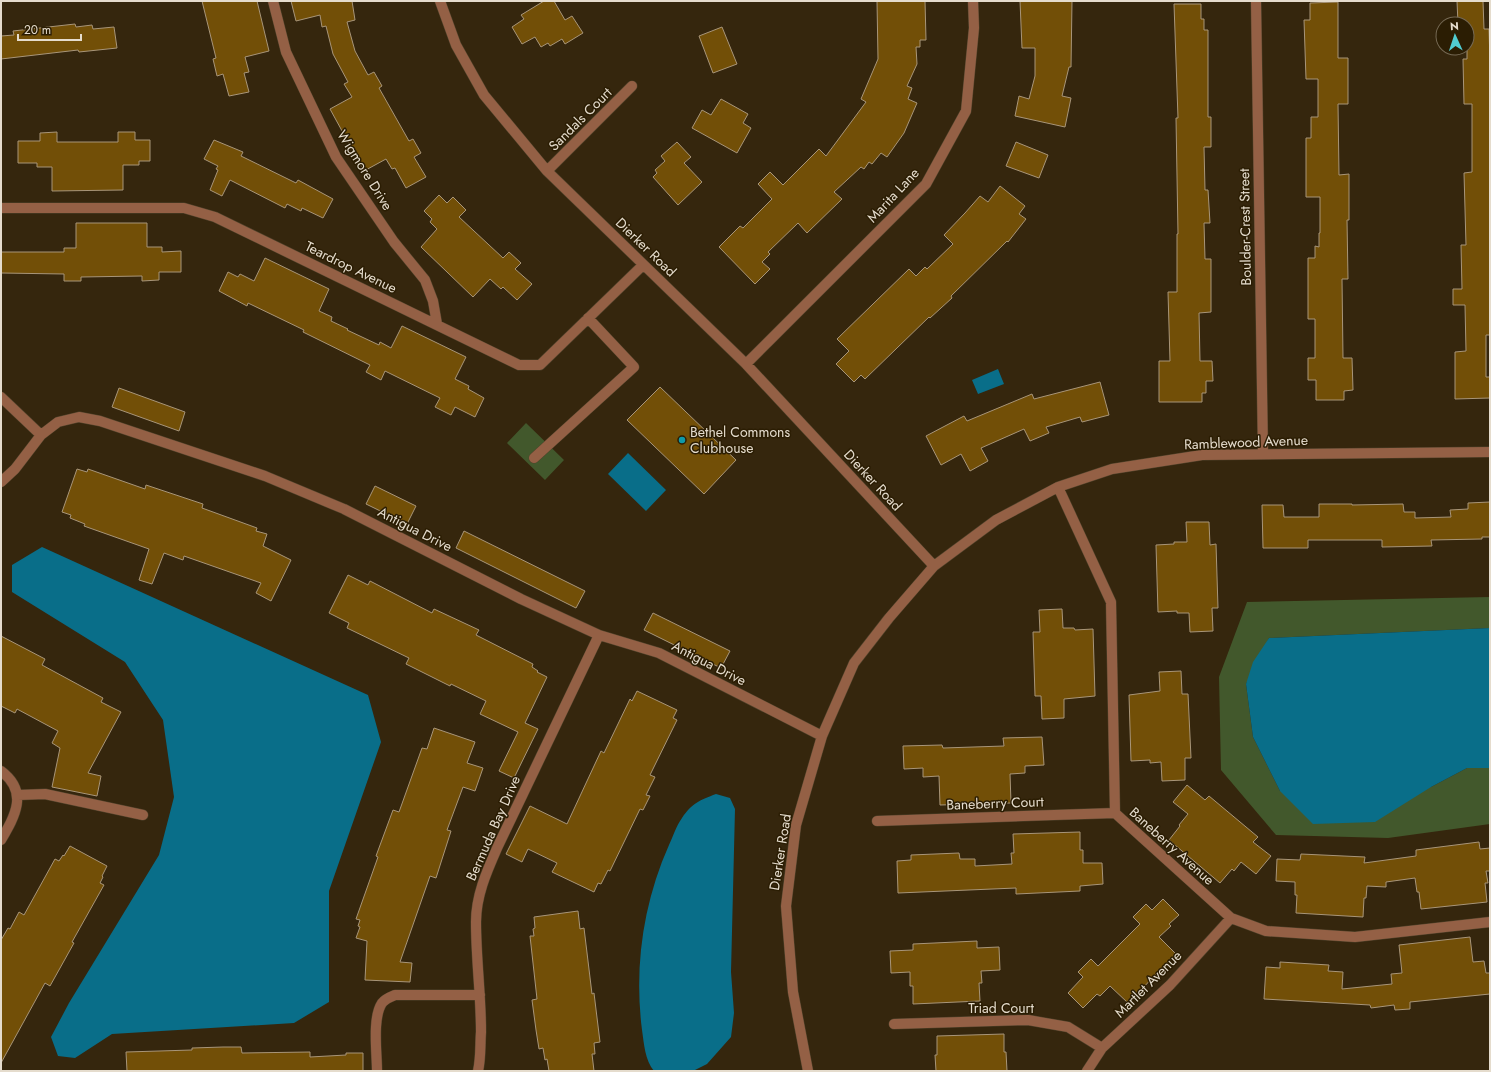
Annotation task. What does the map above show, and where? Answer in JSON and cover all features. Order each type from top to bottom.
[{"type":"street","name":"Wigmore Drive","points":[[274,1],[286,52],[336,157],[394,242],[425,280],[433,301],[437,324]]},
{"type":"street","name":"Dierker Road","points":[[440,1],[456,44],[484,95],[547,171],[746,364],[934,566],[889,618],[854,663],[822,736],[796,825],[786,906],[793,992],[808,1071]]},
{"type":"street","name":"Marita Lane","points":[[746,364],[926,184],[966,111],[974,28],[973,1]]},
{"type":"street","name":"Boulder-Crest Street","points":[[1256,1],[1262,453]]},
{"type":"street","name":"Sandals Court","points":[[547,171],[632,86]]},
{"type":"street","name":"Teardrop Avenue","points":[[1,208],[184,208],[215,217],[519,365],[540,365],[643,264]]},
{"type":"street","points":[[534,458],[634,367],[588,318]]},
{"type":"street","points":[[1,397],[41,435]]},
{"type":"street","name":"Antigua Drive","points":[[1,482],[15,469],[41,435],[58,422],[79,417],[100,421],[265,476],[344,509],[522,599],[599,635],[659,653],[822,736]]},
{"type":"street","name":"Ramblewood Avenue","points":[[934,566],[996,520],[1058,487],[1112,469],[1202,455],[1262,453],[1490,452]]},
{"type":"street","name":"Baneberry Avenue","points":[[1058,487],[1112,602],[1115,813],[1231,918],[1266,932],[1355,937],[1490,922]]},
{"type":"street","name":"Bermuda Bay Drive","points":[[478,1071],[480,1062],[480,995],[476,922],[479,897],[486,874],[599,635]]},
{"type":"street","points":[[1,771],[9,777],[18,795],[13,819],[1,840]]},
{"type":"street","points":[[18,795],[45,794],[143,815]]},
{"type":"street","name":"Baneberry Court","points":[[877,820],[1115,813]]},
{"type":"street","name":"Martlet Avenue","points":[[1087,1071],[1102,1048],[1170,985],[1231,918]]},
{"type":"street","points":[[377,1071],[377,1015],[386,999],[395,995],[480,995]]},
{"type":"street","name":"Triad Court","points":[[894,1024],[1028,1020],[1068,1027],[1102,1048]]},
{"type":"green space","points":[[526,423],[564,460],[545,480],[507,443]]},
{"type":"green space","points":[[1490,597],[1490,628],[1269,638],[1246,684],[1253,737],[1280,791],[1431,787],[1467,768],[1490,768],[1490,824],[1388,838],[1276,835],[1221,770],[1219,677],[1247,602]]},
{"type":"water","points":[[998,369],[1004,384],[978,394],[972,380]]},
{"type":"water","points":[[628,453],[666,490],[646,511],[608,474]]},
{"type":"water","points":[[42,547],[368,695],[381,742],[329,891],[329,1002],[294,1023],[112,1034],[75,1058],[58,1056],[51,1037],[69,1003],[159,855],[174,797],[163,720],[125,662],[12,592],[12,565]]},
{"type":"water","points":[[1490,628],[1490,768],[1467,768],[1431,787],[1375,822],[1313,824],[1280,791],[1253,737],[1246,684],[1253,662],[1269,638]]},
{"type":"water","points":[[716,794],[730,798],[735,809],[731,972],[734,1013],[731,1037],[707,1064],[693,1071],[654,1071],[645,1052],[640,1007],[640,960],[647,913],[660,867],[680,821],[693,805]]},
{"type":"building","points":[[202,1],[257,1],[269,51],[245,57],[249,72],[244,73],[249,92],[229,96],[223,74],[217,76],[213,59],[216,58]]},
{"type":"building","points":[[291,1],[352,1],[355,20],[347,22],[355,51],[368,75],[374,72],[382,86],[379,88],[409,141],[413,139],[421,153],[414,157],[426,177],[406,188],[395,168],[392,169],[386,159],[364,171],[330,109],[352,97],[344,84],[348,82],[333,54],[326,26],[322,27],[320,15],[296,21]]},
{"type":"building","points":[[544,1],[554,1],[565,20],[572,16],[583,33],[565,44],[562,39],[550,46],[548,43],[541,47],[535,37],[522,44],[512,27],[524,19],[521,15]]},
{"type":"building","points":[[877,1],[925,1],[926,40],[920,40],[920,47],[916,47],[917,64],[907,86],[912,88],[908,99],[917,103],[904,133],[887,157],[881,153],[872,164],[869,162],[864,169],[861,167],[834,192],[842,199],[807,233],[798,223],[768,252],[770,254],[762,262],[770,269],[755,284],[719,247],[740,226],[743,228],[772,199],[758,184],[770,172],[783,185],[819,149],[826,156],[866,102],[861,99],[878,59]]},
{"type":"building","points":[[1020,1],[1072,1],[1071,67],[1069,67],[1062,96],[1071,98],[1065,127],[1015,116],[1019,96],[1029,99],[1035,76],[1035,48],[1022,48]]},
{"type":"building","points":[[1457,1],[1483,1],[1484,29],[1489,29],[1490,335],[1486,335],[1486,377],[1490,377],[1490,398],[1455,399],[1455,352],[1466,351],[1465,305],[1453,305],[1453,289],[1462,289],[1461,245],[1466,245],[1464,173],[1472,172],[1472,104],[1464,104],[1463,59],[1467,59],[1467,56],[1475,56],[1475,16],[1458,16]]},
{"type":"building","points":[[1338,2],[1338,58],[1348,58],[1348,104],[1338,104],[1339,175],[1349,174],[1349,220],[1347,220],[1348,279],[1342,279],[1343,358],[1352,358],[1353,390],[1344,391],[1344,400],[1316,400],[1316,380],[1308,380],[1308,358],[1315,358],[1315,319],[1308,319],[1308,258],[1315,258],[1315,246],[1319,247],[1320,197],[1306,197],[1306,138],[1311,138],[1311,117],[1318,117],[1318,79],[1306,79],[1304,20],[1310,20],[1310,3]]},
{"type":"building","points":[[1174,4],[1201,4],[1201,19],[1204,19],[1204,30],[1208,30],[1208,117],[1211,117],[1211,147],[1204,147],[1205,190],[1208,190],[1210,223],[1204,223],[1205,259],[1211,259],[1211,312],[1199,313],[1200,361],[1212,361],[1213,381],[1206,381],[1206,393],[1202,393],[1202,402],[1159,402],[1159,361],[1170,361],[1168,292],[1177,292],[1178,234],[1176,118],[1178,118]]},
{"type":"building","points":[[75,24],[76,27],[92,25],[93,29],[114,27],[117,48],[79,52],[78,50],[1,59],[1,36],[14,35],[13,31]]},
{"type":"building","points":[[722,27],[737,64],[713,73],[699,36]]},
{"type":"building","points":[[721,99],[748,114],[743,123],[751,128],[737,153],[692,128],[702,110],[711,115]]},
{"type":"building","points":[[57,132],[57,142],[118,142],[118,132],[135,132],[135,140],[150,140],[150,161],[139,161],[139,165],[123,165],[123,190],[52,191],[52,167],[37,167],[37,163],[18,163],[18,141],[40,141],[40,133]]},
{"type":"building","points":[[214,140],[243,152],[241,156],[296,183],[298,180],[333,199],[323,218],[302,208],[301,211],[287,204],[285,208],[230,180],[222,196],[210,190],[218,170],[216,169],[218,166],[204,159]]},
{"type":"building","points":[[677,142],[691,157],[684,163],[702,182],[678,205],[653,177],[657,173],[655,170],[665,161],[661,156]]},
{"type":"building","points":[[1016,142],[1048,155],[1039,178],[1006,166]]},
{"type":"building","points":[[1000,186],[1025,206],[1019,214],[1026,219],[1008,242],[1007,241],[951,296],[952,298],[930,318],[929,317],[865,379],[861,375],[854,382],[836,364],[849,351],[837,339],[909,269],[916,276],[925,267],[927,269],[953,244],[944,235],[980,196],[988,202]]},
{"type":"building","points":[[439,195],[447,203],[453,197],[466,210],[459,217],[503,258],[509,252],[521,263],[515,269],[532,284],[517,300],[503,287],[501,289],[490,279],[473,297],[421,247],[437,229],[430,222],[432,219],[424,211]]},
{"type":"building","points":[[76,223],[147,223],[147,247],[162,247],[162,252],[181,251],[181,272],[159,272],[159,280],[142,281],[142,276],[81,277],[81,281],[64,281],[64,274],[1,273],[1,252],[64,252],[64,248],[76,248]]},
{"type":"building","points":[[265,258],[329,289],[319,311],[332,317],[331,321],[348,329],[347,330],[379,345],[380,342],[391,348],[402,326],[466,357],[455,379],[469,386],[468,389],[484,398],[475,417],[455,407],[451,415],[435,407],[440,398],[385,371],[381,380],[366,372],[370,365],[303,332],[304,330],[248,303],[247,306],[219,291],[228,272],[238,277],[240,274],[254,281]]},
{"type":"building","points":[[1100,382],[1109,415],[1082,422],[1080,417],[1046,427],[1049,433],[1030,441],[1024,429],[981,448],[988,461],[970,471],[961,454],[941,465],[926,436],[964,416],[967,421],[1032,394],[1034,399]]},
{"type":"building","name":"Bethel Commons Clubhouse","points":[[660,387],[736,460],[704,494],[627,420]]},
{"type":"building","points":[[119,388],[185,412],[179,431],[112,407]]},
{"type":"building","points":[[77,469],[87,472],[88,469],[145,489],[146,485],[203,504],[202,508],[257,528],[256,531],[267,534],[263,546],[291,560],[271,601],[256,593],[261,583],[184,556],[183,560],[164,553],[152,584],[139,580],[149,549],[84,526],[85,524],[70,518],[71,515],[62,512]]},
{"type":"building","points":[[375,486],[416,506],[407,524],[366,504]]},
{"type":"building","points":[[1490,502],[1490,537],[1482,537],[1482,539],[1431,540],[1432,546],[1382,547],[1382,540],[1308,540],[1308,548],[1263,548],[1262,505],[1283,505],[1284,517],[1319,517],[1319,504],[1403,504],[1404,512],[1415,512],[1415,518],[1451,517],[1450,510],[1468,509],[1468,503]]},
{"type":"building","points":[[1186,522],[1209,522],[1210,545],[1216,544],[1218,608],[1212,608],[1213,631],[1190,632],[1189,613],[1177,613],[1177,611],[1158,612],[1156,545],[1174,544],[1174,542],[1187,542]]},
{"type":"building","points":[[464,531],[585,591],[576,608],[456,548]]},
{"type":"building","points":[[348,575],[368,585],[370,581],[432,613],[434,609],[479,630],[476,635],[533,664],[532,667],[538,671],[537,672],[547,677],[525,723],[538,729],[514,778],[499,771],[518,732],[480,714],[486,701],[451,684],[450,686],[406,664],[409,658],[347,628],[349,623],[329,613]]},
{"type":"building","points":[[1062,609],[1063,628],[1074,628],[1075,630],[1093,629],[1095,696],[1064,699],[1064,718],[1042,719],[1041,696],[1035,696],[1033,632],[1040,632],[1039,610]]},
{"type":"building","points":[[653,613],[730,651],[721,668],[644,630]]},
{"type":"building","points":[[1,636],[45,659],[42,665],[103,698],[101,702],[121,712],[88,773],[101,776],[97,796],[52,787],[60,748],[52,743],[58,731],[17,709],[15,713],[1,706]]},
{"type":"building","points":[[1181,671],[1182,694],[1188,694],[1191,758],[1185,758],[1185,780],[1162,781],[1161,762],[1150,763],[1150,760],[1131,761],[1129,695],[1160,691],[1159,672]]},
{"type":"building","points":[[637,691],[677,710],[673,718],[677,720],[650,775],[655,777],[646,795],[650,796],[643,810],[640,809],[610,871],[608,870],[601,884],[598,883],[594,892],[552,872],[557,863],[528,849],[522,862],[506,854],[530,806],[567,824],[601,751],[604,753],[630,699],[632,701]]},
{"type":"building","points":[[434,728],[475,742],[467,763],[483,768],[475,791],[463,787],[447,830],[451,831],[436,878],[430,876],[400,962],[412,963],[410,982],[365,980],[367,941],[356,938],[360,927],[358,926],[360,920],[356,919],[378,857],[376,856],[393,810],[399,812],[422,748],[427,749]]},
{"type":"building","points":[[1042,737],[1044,765],[1025,766],[1025,773],[1010,774],[1011,803],[940,805],[939,776],[923,777],[923,768],[904,769],[903,746],[942,745],[943,748],[1004,746],[1003,738]]},
{"type":"building","points":[[1187,785],[1205,800],[1209,796],[1258,837],[1253,842],[1271,856],[1256,874],[1241,862],[1234,871],[1232,869],[1220,883],[1169,840],[1188,814],[1173,802]]},
{"type":"building","points":[[1080,832],[1080,850],[1083,850],[1083,863],[1102,863],[1103,884],[1080,886],[1080,891],[1016,894],[1016,888],[898,893],[897,861],[911,860],[911,855],[959,853],[960,859],[975,859],[975,866],[1012,864],[1011,853],[1014,853],[1013,834]]},
{"type":"building","points":[[1479,842],[1480,849],[1490,848],[1490,871],[1486,871],[1488,883],[1485,883],[1487,902],[1421,909],[1419,892],[1417,892],[1415,878],[1386,882],[1386,887],[1367,886],[1366,898],[1364,898],[1363,917],[1296,913],[1297,895],[1295,895],[1295,882],[1276,881],[1277,859],[1300,860],[1301,854],[1365,857],[1364,863],[1416,856],[1416,850]]},
{"type":"building","points":[[70,846],[107,866],[100,883],[104,885],[72,942],[74,943],[50,986],[45,983],[1,1063],[1,940],[8,928],[10,929],[19,912],[24,915],[55,859],[59,861]]},
{"type":"building","points":[[1163,899],[1179,915],[1169,924],[1171,926],[1159,937],[1176,954],[1128,1003],[1110,986],[1100,996],[1097,994],[1083,1008],[1068,993],[1083,977],[1078,972],[1091,959],[1098,966],[1140,924],[1133,917],[1146,904],[1152,910]]},
{"type":"building","points":[[578,911],[580,929],[584,928],[592,994],[594,993],[600,1042],[594,1043],[595,1054],[592,1054],[594,1071],[549,1071],[543,1048],[539,1049],[536,1030],[532,1000],[537,999],[530,936],[534,936],[534,917]]},
{"type":"building","points":[[1470,937],[1473,962],[1484,961],[1486,973],[1490,973],[1490,994],[1410,1002],[1410,1009],[1395,1010],[1394,1005],[1371,1008],[1370,1005],[1264,999],[1266,967],[1280,968],[1280,962],[1329,965],[1328,971],[1343,972],[1342,989],[1392,984],[1391,974],[1402,973],[1399,945]]},
{"type":"building","points":[[977,941],[977,948],[999,947],[1000,970],[981,971],[982,983],[979,983],[980,1001],[913,1004],[913,986],[910,986],[910,972],[891,973],[890,951],[913,950],[913,944]]},
{"type":"building","points":[[1004,1034],[1004,1052],[1006,1052],[1007,1071],[936,1071],[935,1055],[937,1055],[937,1036]]},
{"type":"building","points":[[241,1047],[242,1053],[310,1052],[310,1057],[346,1055],[346,1053],[363,1053],[363,1071],[127,1071],[126,1052],[192,1050],[192,1048]]},
{"type":"place","name":"Bethel Commons Clubhouse","points":[[682,440]]}]
